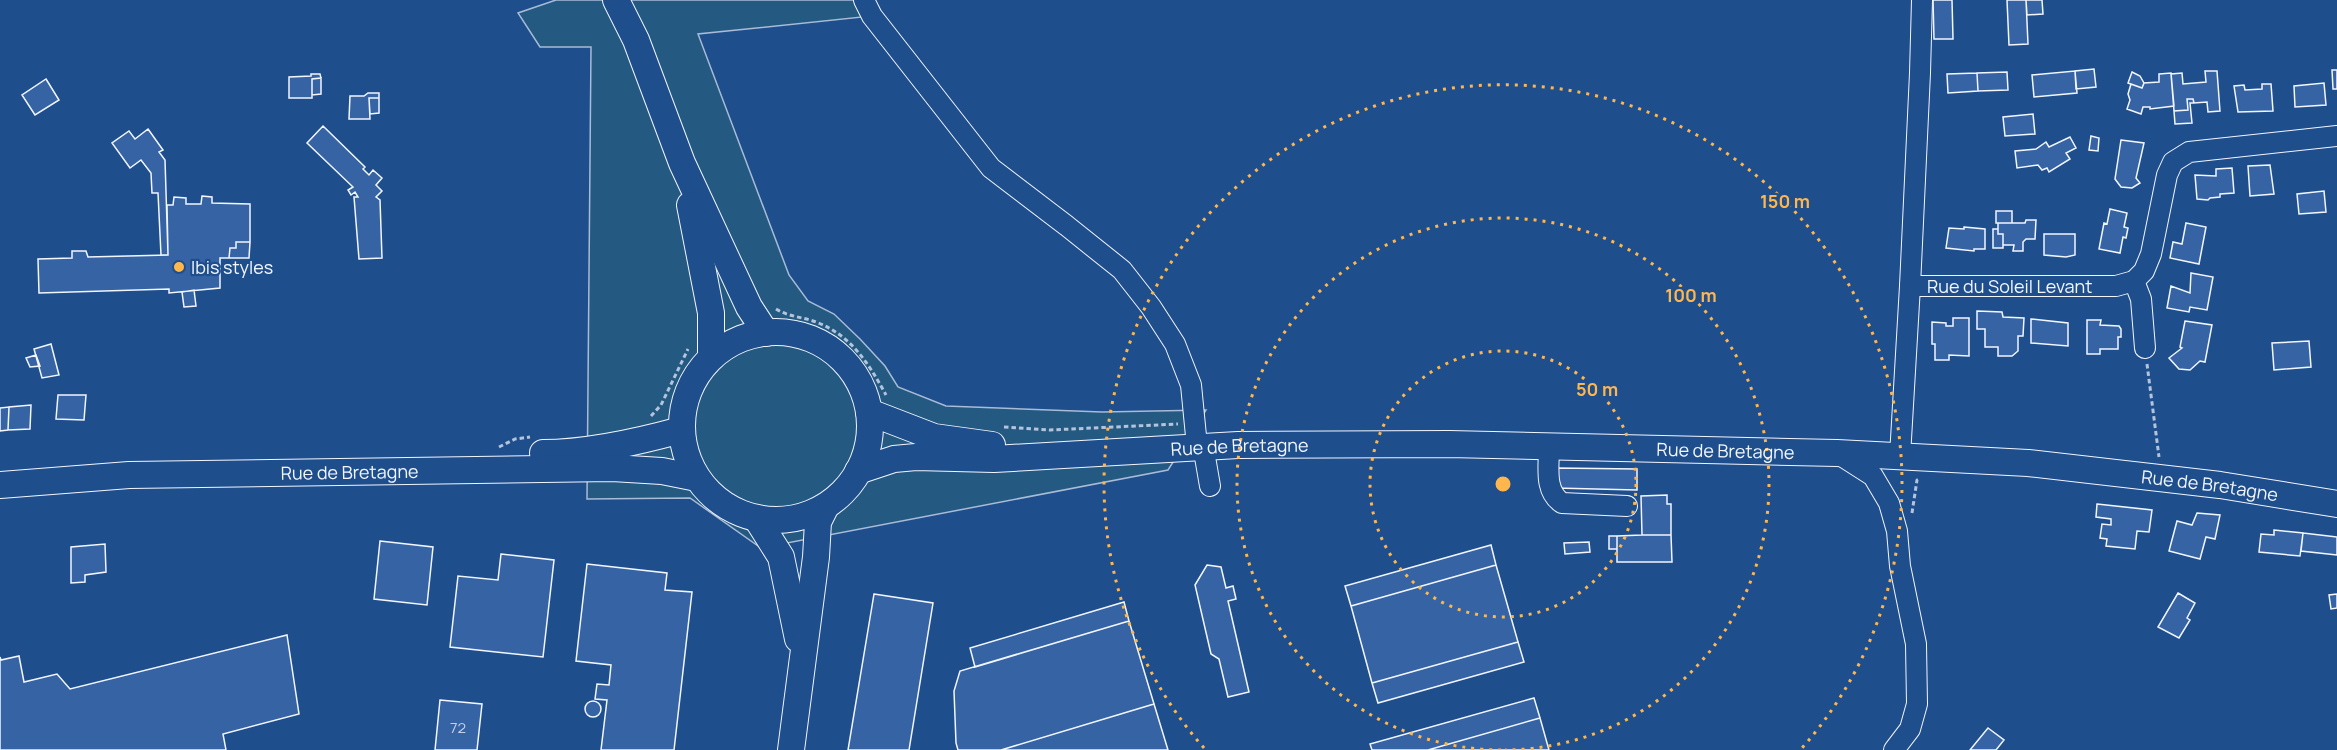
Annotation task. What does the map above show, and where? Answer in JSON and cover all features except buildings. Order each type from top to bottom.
[{"type":"main road","points":[[616,0],[636,40],[682,163],[749,307],[766,333]]},
{"type":"main road","points":[[682,163],[711,313],[711,357]]},
{"type":"main road","points":[[791,750],[801,656],[816,557],[818,522],[825,508],[858,471],[879,407],[861,386],[846,363],[825,345],[799,335],[766,333],[749,336],[729,344],[711,357],[694,378],[684,403],[681,430],[685,455],[697,478],[723,505],[757,519],[780,521],[803,517],[825,508]]},
{"type":"main road","name":"Rue de Bretagne","points":[[879,407],[934,438],[1025,449],[1112,451]]},
{"type":"main road","name":"Rue de Bretagne","points":[[0,468],[72,463],[488,452],[566,453],[681,430]]},
{"type":"main road","name":"Rue de Bretagne","points":[[858,471],[894,459],[994,459],[1112,451],[1198,434],[1348,444],[1837,453],[2028,463],[2220,485],[2337,504]]},
{"type":"main road","name":"Rue de Bretagne","points":[[0,485],[129,475],[601,468],[662,471],[697,478]]},
{"type":"main road","points":[[757,519],[780,557],[801,656]]},
{"type":"street","points":[[864,0],[872,16],[991,168],[1122,270],[1151,307],[1175,344],[1191,385],[1198,434],[1210,486]]},
{"type":"street","points":[[1910,286],[1922,0]]},
{"type":"street","points":[[2145,348],[2141,299],[2134,281],[2144,271],[2151,254],[2167,175],[2174,162],[2189,152],[2337,136]]},
{"type":"street","name":"Rue du Soleil Levant","points":[[1900,456],[1910,286],[2116,286],[2134,281]]},
{"type":"street","points":[[1549,447],[1549,485],[1555,498],[1563,503],[1627,506]]},
{"type":"street","points":[[1837,453],[1873,476],[1890,503],[1897,531],[1900,566],[1916,644],[1917,704],[1910,729],[1894,750]]},
{"type":"path","points":[[749,307],[766,304],[787,315],[817,322],[844,336],[863,358],[879,407]]},
{"type":"path","points":[[649,417],[661,405],[692,341]]},
{"type":"path","points":[[2145,348],[2159,457],[2169,459]]},
{"type":"path","points":[[996,427],[1198,434]]},
{"type":"path","points":[[488,452],[515,439],[538,436]]},
{"type":"shaded area","points":[[556,0],[859,0],[872,16],[698,34],[789,275],[808,301],[834,314],[860,339],[885,366],[898,387],[946,406],[1102,412],[1206,410],[1168,470],[761,548],[690,498],[587,499],[591,47],[540,47],[518,13]]},
{"type":"place","name":"Ibis styles","points":[[179,267]]}]
